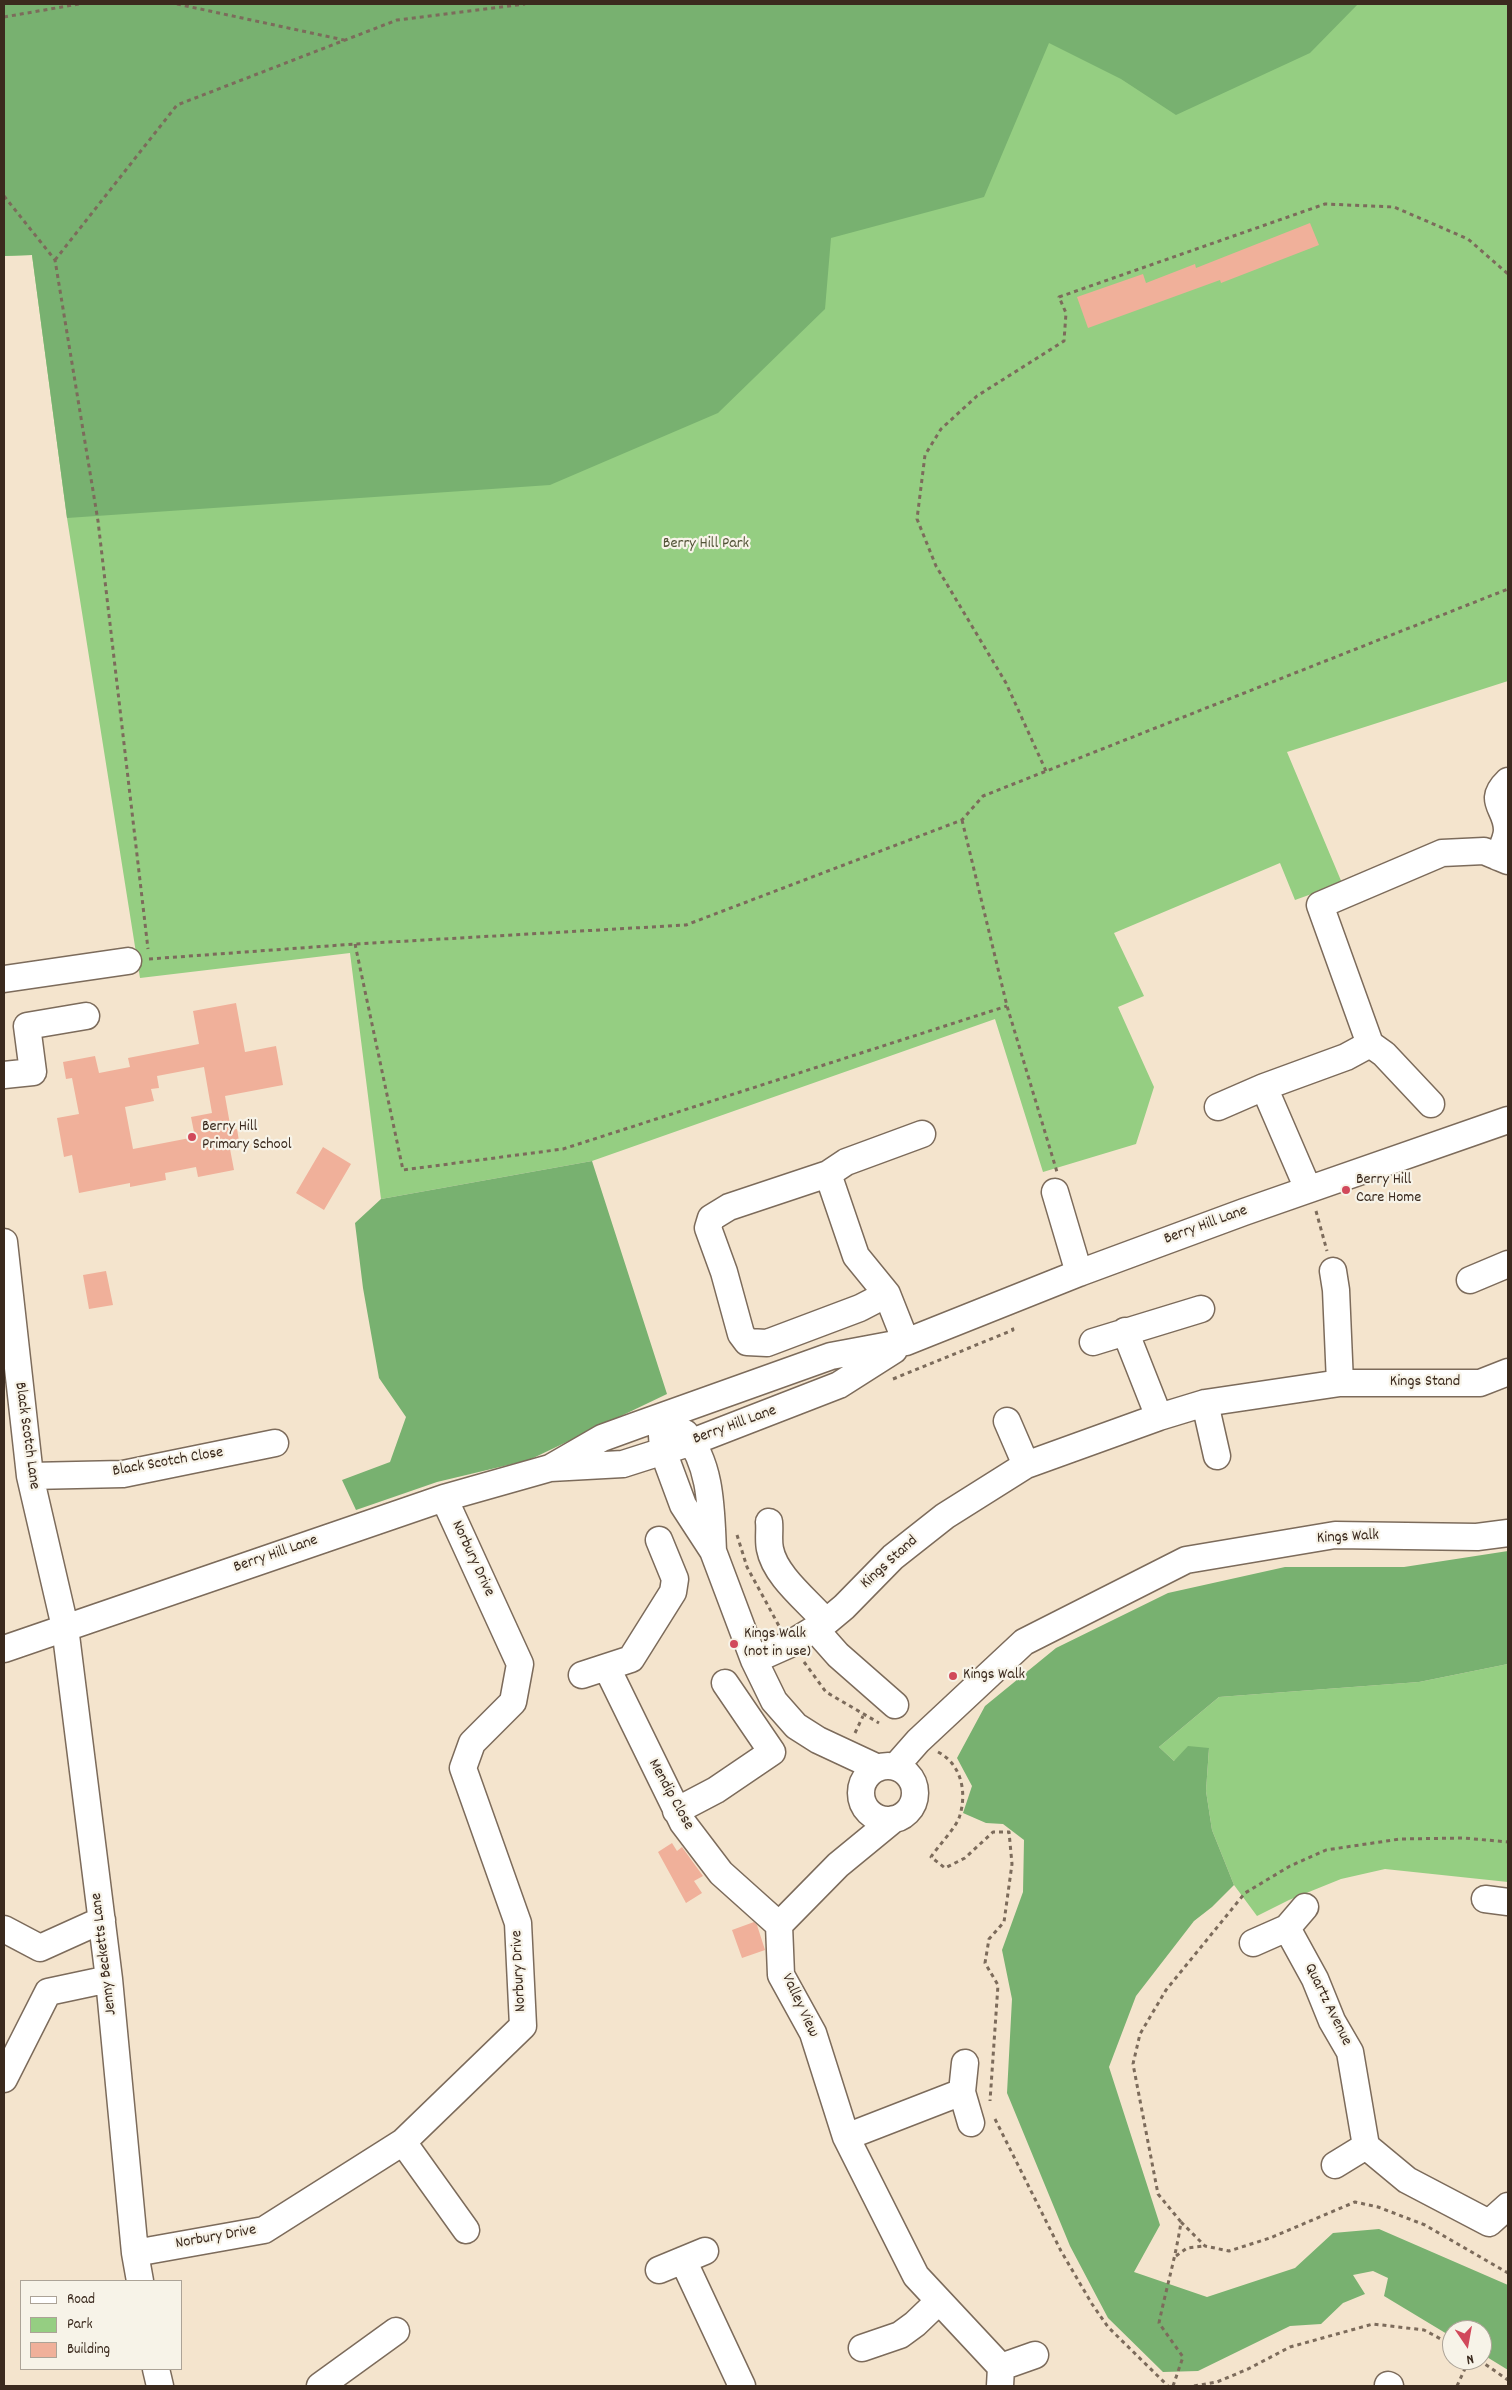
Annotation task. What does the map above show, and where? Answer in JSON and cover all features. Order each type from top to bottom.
[{"type":"street","points":[[1431,1104],[1384,1054],[1370,1044],[1320,905],[1442,853],[1484,851],[1503,859],[1507,832],[1506,818],[1497,802],[1499,790],[1508,781]]},
{"type":"street","points":[[4,979],[139,960]]},
{"type":"street","points":[[4,1075],[32,1072],[27,1026],[86,1016]]},
{"type":"street","points":[[1218,1107],[1264,1087],[1346,1057],[1370,1044]]},
{"type":"street","points":[[1264,1087],[1308,1189]]},
{"type":"street","name":"Berry Hill Lane","points":[[4,1649],[444,1498],[665,1433],[831,1356],[906,1342],[1079,1273],[1308,1189],[1508,1120]]},
{"type":"street","points":[[887,1294],[860,1308],[766,1343],[747,1342],[741,1334],[724,1272],[708,1228],[711,1218],[729,1207],[828,1174],[846,1162],[922,1134]]},
{"type":"street","points":[[828,1174],[856,1256],[887,1294],[906,1342]]},
{"type":"street","points":[[1057,1186],[1079,1273]]},
{"type":"street","name":"Black Scotch Lane","points":[[4,1242],[30,1476],[65,1627]]},
{"type":"street","points":[[1470,1280],[1508,1264]]},
{"type":"street","points":[[1333,1271],[1336,1290],[1340,1383]]},
{"type":"street","points":[[1093,1342],[1201,1309]]},
{"type":"street","points":[[1125,1331],[1158,1417]]},
{"type":"street","name":"Berry Hill Lane","points":[[665,1433],[692,1442],[840,1385],[906,1342]]},
{"type":"street","name":"Kings Stand","points":[[754,1660],[790,1644],[844,1608],[893,1557],[945,1516],[1026,1465],[1158,1417],[1205,1403],[1340,1383],[1480,1382],[1508,1372]]},
{"type":"street","points":[[1205,1403],[1217,1456]]},
{"type":"street","points":[[1007,1421],[1026,1465]]},
{"type":"street","points":[[665,1433],[683,1505],[713,1551],[754,1660],[774,1701],[796,1726],[818,1740],[895,1771],[915,1786],[915,1799],[909,1811],[900,1818],[886,1820],[875,1817],[818,1740]]},
{"type":"street","points":[[692,1442],[711,1495],[713,1551]]},
{"type":"street","name":"Black Scotch Close","points":[[30,1476],[122,1474],[275,1443]]},
{"type":"street","name":"Norbury Drive","points":[[135,2253],[264,2230],[403,2142],[523,2026],[518,1922],[463,1768],[472,1743],[513,1702],[520,1664],[444,1498]]},
{"type":"street","points":[[769,1522],[770,1550],[782,1578],[806,1599],[838,1654],[895,1705]]},
{"type":"street","name":"Kings Walk","points":[[895,1771],[918,1741],[1024,1642],[1186,1560],[1335,1535],[1477,1537],[1508,1533]]},
{"type":"street","name":"Mendip Close","points":[[659,1540],[675,1579],[673,1592],[631,1659],[594,1672],[682,1823],[721,1873],[779,1925]]},
{"type":"street","name":"Jenny Becketts Lane","points":[[65,1627],[109,1979],[135,2253],[140,2280]]},
{"type":"street","points":[[676,1811],[716,1790],[772,1752],[725,1683]]},
{"type":"street","name":"Kings Walk","points":[[895,1771],[933,1749],[962,1700]]},
{"type":"street","points":[[838,1865],[864,1801],[864,1779],[895,1771]]},
{"type":"street","points":[[779,1925],[838,1865],[894,1819]]},
{"type":"street","points":[[1252,1943],[1287,1928],[1305,1907]]},
{"type":"street","points":[[4,1930],[40,1948],[102,1920]]},
{"type":"street","name":"Valley View","points":[[779,1925],[781,1975],[813,2033],[846,2137],[916,2276],[1001,2377],[1035,2355]]},
{"type":"street","name":"Quartz Avenue","points":[[1287,1928],[1316,1979],[1332,2021],[1350,2052],[1366,2146]]},
{"type":"street","points":[[4,2079],[48,1992],[109,1979]]},
{"type":"street","points":[[965,2063],[962,2092],[971,2124]]},
{"type":"street","points":[[846,2137],[962,2092]]},
{"type":"street","points":[[403,2142],[466,2230]]},
{"type":"street","points":[[1335,2165],[1366,2146],[1407,2180],[1490,2223],[1508,2206]]},
{"type":"street","points":[[659,2270],[694,2256],[742,2386]]},
{"type":"street","points":[[862,2348],[900,2336],[939,2301]]},
{"type":"street","points":[[320,2386],[396,2331]]},
{"type":"street","points":[[156,2370],[160,2386]]},
{"type":"path","points":[[4,17],[79,4]]},
{"type":"path","points":[[177,4],[345,40]]},
{"type":"path","points":[[55,260],[177,105],[397,20],[525,4]]},
{"type":"path","points":[[4,196],[55,260],[98,521],[139,960],[355,944],[686,926],[962,820],[983,796],[1508,589]]},
{"type":"path","points":[[1046,771],[1006,683],[936,566],[918,519],[925,455],[941,429],[977,396],[1064,341],[1066,313],[1059,298],[1325,204],[1394,207],[1468,239],[1508,274]]},
{"type":"path","points":[[962,820],[1007,1006],[1057,1186]]},
{"type":"path","points":[[355,944],[404,1170],[563,1149],[1007,1006]]},
{"type":"path","points":[[1308,1189],[1333,1271]]},
{"type":"path","points":[[933,1749],[951,1758],[963,1784],[960,1817],[931,1856],[945,1868],[965,1858],[993,1832],[1009,1832],[1012,1864],[1004,1922],[989,1939],[984,1963],[998,1985],[990,2102],[997,2127],[1061,2251],[1092,2304],[1108,2327],[1168,2386]]},
{"type":"path","points":[[1205,2246],[1181,2222],[1158,2194],[1133,2064],[1140,2034],[1166,1990],[1245,1893],[1290,1866],[1326,1850],[1400,1839],[1464,1838],[1508,1842]]},
{"type":"path","points":[[1176,2256],[1187,2248],[1205,2246],[1229,2251],[1270,2238],[1355,2202],[1378,2207],[1425,2226],[1508,2274]]},
{"type":"path","points":[[1173,2386],[1183,2357],[1159,2323],[1167,2283],[1176,2256],[1181,2222]]},
{"type":"path","points":[[1194,2386],[1217,2382],[1248,2369],[1290,2347],[1373,2324],[1424,2330],[1442,2340]]},
{"type":"path","points":[[1492,2369],[1508,2380]]},
{"type":"path","points":[[1457,2386],[1464,2370]]},
{"type":"green space","name":"Berry Hill Park","points":[[4,4],[1508,4],[1508,681],[1287,752],[1342,883],[1295,900],[1280,863],[1114,933],[1144,996],[1118,1007],[1154,1087],[1136,1144],[1043,1172],[995,1019],[592,1161],[381,1199],[350,953],[140,978],[67,518],[32,255],[4,256]]},
{"type":"green space","points":[[4,4],[1358,4],[1310,53],[1176,115],[1121,79],[1049,43],[984,197],[831,238],[825,309],[718,413],[550,485],[67,518],[32,255],[4,256]]},
{"type":"green space","points":[[592,1161],[667,1394],[529,1460],[437,1482],[356,1510],[342,1480],[390,1462],[406,1417],[379,1378],[363,1288],[355,1223],[381,1199]]},
{"type":"green space","points":[[1508,1551],[1508,1664],[1419,1682],[1219,1697],[1159,1747],[1174,1761],[1188,1746],[1209,1748],[1206,1791],[1212,1830],[1234,1885],[1212,1907],[1194,1921],[1136,1996],[1109,2067],[1160,2225],[1134,2272],[1207,2297],[1295,2268],[1333,2233],[1379,2229],[1508,2285],[1508,2370],[1492,2360],[1492,2320],[1442,2320],[1442,2331],[1384,2296],[1388,2278],[1373,2271],[1353,2275],[1365,2294],[1343,2303],[1321,2324],[1290,2326],[1198,2371],[1163,2372],[1108,2318],[1070,2246],[1007,2093],[1012,1999],[1002,1950],[1023,1892],[1024,1840],[1003,1824],[986,1823],[963,1813],[972,1786],[957,1758],[985,1706],[1056,1648],[1168,1593],[1285,1567],[1404,1567]]},
{"type":"green space","points":[[1508,1664],[1508,1882],[1385,1869],[1341,1879],[1289,1900],[1257,1916],[1234,1885],[1212,1830],[1206,1791],[1209,1748],[1174,1761],[1159,1747],[1219,1697],[1419,1682]]},
{"type":"building","points":[[1310,223],[1319,245],[1221,283],[1220,280],[1088,328],[1077,297],[1143,274],[1146,283],[1195,264],[1196,268]]},
{"type":"building","points":[[236,1003],[245,1052],[276,1046],[283,1085],[225,1096],[231,1130],[237,1129],[240,1147],[230,1149],[234,1170],[198,1177],[196,1167],[165,1173],[166,1180],[130,1187],[130,1183],[79,1193],[72,1155],[64,1157],[57,1118],[79,1114],[72,1078],[66,1079],[63,1062],[95,1056],[99,1073],[130,1067],[128,1058],[199,1044],[193,1011]],"holes":[[[204,1067],[212,1113],[191,1117],[195,1137],[133,1149],[125,1107],[154,1101],[151,1089],[159,1088],[157,1076]]]},
{"type":"building","points":[[323,1147],[351,1164],[324,1210],[296,1193]]},
{"type":"building","points":[[106,1271],[113,1305],[89,1309],[83,1275]]},
{"type":"building","points":[[672,1843],[677,1851],[682,1847],[703,1876],[694,1881],[702,1893],[686,1903],[658,1852]]},
{"type":"building","points":[[754,1922],[757,1925],[765,1950],[742,1958],[732,1930]]},
{"type":"place","name":"Berry Hill Primary School","points":[[192,1137]]},
{"type":"place","name":"Berry Hill Care Home","points":[[1346,1190]]},
{"type":"place","name":"Kings Walk (not in use)","points":[[734,1644]]},
{"type":"place","name":"Kings Walk","points":[[953,1676]]}]
